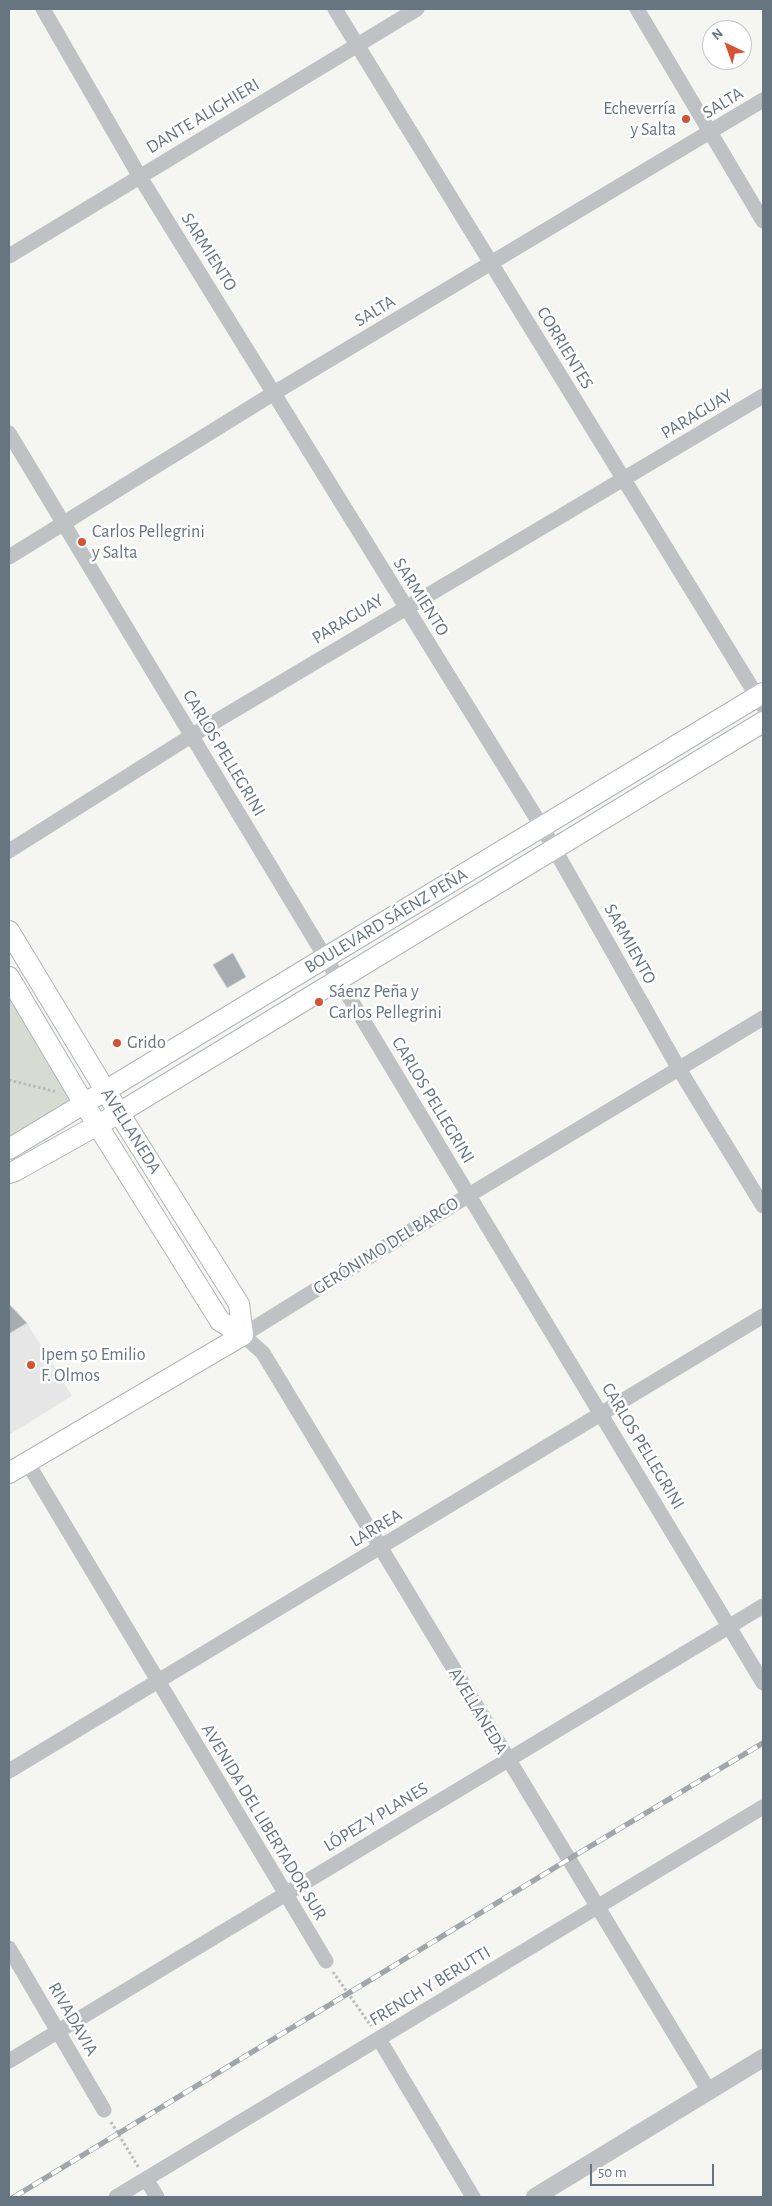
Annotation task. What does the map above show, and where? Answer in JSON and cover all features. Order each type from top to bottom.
[{"type":"main road","name":"BOULEVARD SÁENZ PEÑA","points":[[9,1149],[83,1102],[106,1090],[542,827],[761,699]]},
{"type":"main road","name":"BOULEVARD SÁENZ PEÑA","points":[[9,1173],[119,1113],[763,722]]},
{"type":"main road","name":"AVELLANEDA","points":[[9,931],[119,1113],[239,1304],[243,1334]]},
{"type":"main road","name":"AVELLANEDA","points":[[9,976],[97,1125],[220,1321],[243,1334]]},
{"type":"main road","name":"GERÓNIMO DEL BARCO","points":[[9,1472],[243,1334]]},
{"type":"street","name":"SARMIENTO","points":[[43,9],[140,176],[542,827],[679,1069],[763,1206]]},
{"type":"street","name":"CORRIENTES","points":[[335,9],[624,480],[761,699]]},
{"type":"street","name":"DANTE ALIGHIERI","points":[[9,256],[417,9]]},
{"type":"street","points":[[637,9],[763,221]]},
{"type":"street","name":"SALTA","points":[[9,557],[64,525],[274,393],[763,100]]},
{"type":"street","name":"PARAGUAY","points":[[9,851],[192,736],[405,607],[624,480],[763,396]]},
{"type":"street","name":"CARLOS PELLEGRINI","points":[[9,433],[763,1683]]},
{"type":"street","name":"GERÓNIMO DEL BARCO","points":[[243,1334],[763,1018]]},
{"type":"street","name":"LARREA","points":[[9,1771],[763,1316]]},
{"type":"street","name":"AVELLANEDA","points":[[243,1334],[263,1353],[709,2091]]},
{"type":"street","name":"AVENIDA DEL LIBERTADOR SUR","points":[[27,1462],[326,1961]]},
{"type":"street","name":"LÓPEZ Y PLANES","points":[[9,2061],[763,1606]]},
{"type":"street","name":"FRENCH Y BERUTTI","points":[[116,2197],[763,1807]]},
{"type":"street","name":"RIVADAVIA","points":[[9,1948],[104,2110]]},
{"type":"street","points":[[379,2039],[473,2197]]},
{"type":"street","points":[[535,2197],[763,2058]]},
{"type":"street","points":[[146,2179],[157,2197]]},
{"type":"path","points":[[9,1080],[62,1094],[83,1102]]},
{"type":"path","points":[[326,1961],[379,2039]]},
{"type":"path","points":[[104,2110],[146,2179]]},
{"type":"shaded area","points":[[9,977],[83,1102],[9,1149]]},
{"type":"shaded area","name":"Ipem 50 Emilio F. Olmos","points":[[27,1323],[72,1396],[9,1435],[9,1334]]},
{"type":"building","points":[[233,953],[246,977],[227,988],[213,965]]},
{"type":"building","points":[[9,1304],[27,1323],[9,1334]]},
{"type":"railway","points":[[14,2197],[763,1743]]},
{"type":"place","name":"Echeverría y Salta","points":[[686,119]]},
{"type":"place","name":"Carlos Pellegrini y Salta","points":[[82,542]]},
{"type":"place","name":"Sáenz Peña y Carlos Pellegrini","points":[[319,1002]]},
{"type":"place","name":"Grido","points":[[117,1043]]},
{"type":"place","name":"Ipem 50 Emilio F. Olmos","points":[[31,1365]]}]
